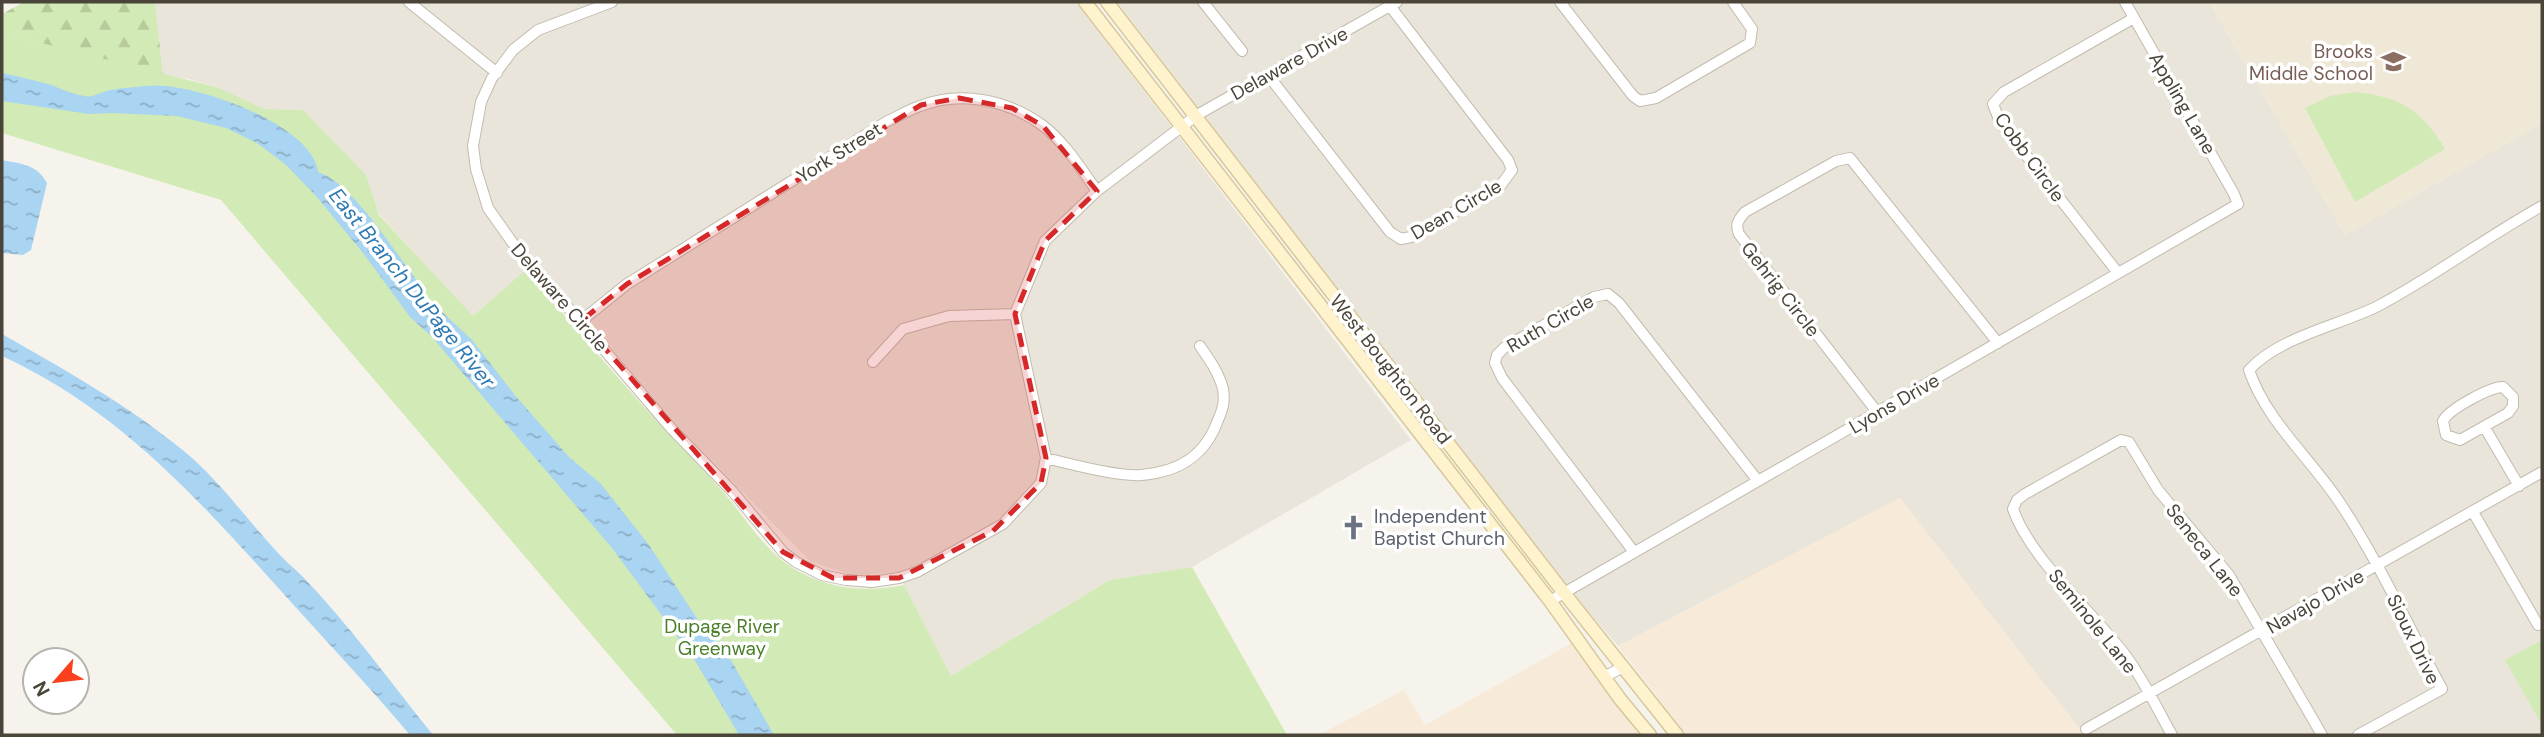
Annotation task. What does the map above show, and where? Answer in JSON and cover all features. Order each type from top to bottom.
[{"type":"main road","name":"West Boughton Road","points":[[1085,2],[1550,601],[1604,677],[1650,735]]},
{"type":"main road","name":"West Boughton Road","points":[[1107,2],[1677,735]]},
{"type":"street","points":[[409,2],[497,73]]},
{"type":"street","name":"Delaware Circle","points":[[612,2],[538,30],[513,50],[492,78],[481,102],[473,146],[476,169],[488,208],[512,242],[671,428],[733,492],[783,552],[809,569],[833,578],[872,582],[899,578],[936,564],[993,531],[1041,483],[1046,458]]},
{"type":"street","points":[[1203,2],[1242,51]]},
{"type":"street","points":[[1560,2],[1633,96],[1640,101],[1656,98],[1750,43],[1752,29],[1733,2]]},
{"type":"street","name":"Appling Lane","points":[[2125,2],[2235,194],[2238,204]]},
{"type":"street","name":"Delaware Drive","points":[[1182,126],[1393,4]]},
{"type":"street","name":"Dean Circle","points":[[1268,75],[1391,232],[1401,239],[1411,237],[1502,185],[1512,170],[1508,160],[1393,4]]},
{"type":"street","name":"Cobb Circle","points":[[2118,274],[2000,122],[1993,104],[2004,92],[2134,18]]},
{"type":"street","name":"York Street","points":[[581,321],[639,277],[886,122],[921,105],[959,98],[989,100],[1012,108],[1043,126],[1070,155],[1097,191]]},
{"type":"street","points":[[1182,126],[1097,191],[1045,241],[1014,314],[1046,458],[1075,466],[1139,476],[1174,469],[1190,462],[1205,446],[1224,405],[1222,388],[1214,368],[1200,346]]},
{"type":"street","name":"Gehrig Circle","points":[[1877,412],[1736,228],[1745,212],[1836,161],[1850,158],[1998,343]]},
{"type":"street","name":"Lyons Drive","points":[[1550,601],[2238,204]]},
{"type":"street","name":"Sioux Drive","points":[[2358,735],[2442,689],[2377,566],[2341,505],[2301,450],[2276,425],[2255,388],[2249,370],[2255,363],[2296,339],[2375,307],[2443,269],[2503,228],[2542,206]]},
{"type":"street","name":"Ruth Circle","points":[[1634,552],[1502,378],[1495,362],[1497,355],[1505,347],[1594,297],[1608,294],[1619,303],[1758,481]]},
{"type":"street","points":[[873,362],[903,329],[949,316],[1014,314]]},
{"type":"street","points":[[2494,388],[2507,390],[2513,397],[2511,410],[2485,428],[2455,440],[2446,435],[2443,421],[2448,413],[2494,388]]},
{"type":"street","points":[[2485,428],[2519,486]]},
{"type":"street","name":"Seneca Lane","points":[[2013,509],[2017,500],[2025,494],[2115,442],[2126,439],[2158,491],[2229,575],[2264,631],[2322,735]]},
{"type":"street","name":"Navajo Drive","points":[[2086,729],[2542,472]]},
{"type":"street","points":[[1470,499],[1486,492]]},
{"type":"street","name":"Seminole Lane","points":[[2013,509],[2028,540],[2127,658],[2172,735]]},
{"type":"street","points":[[2473,512],[2538,625]]},
{"type":"street","points":[[1604,677],[1623,667]]},
{"type":"highlighted area","points":[[959,98],[1012,108],[1043,126],[1097,191],[1045,241],[1015,314],[1046,458],[1041,483],[993,531],[899,578],[833,578],[783,552],[581,321],[627,284],[921,105]]},
{"type":"shaded area","points":[[155,2],[1076,2],[1411,440],[1192,567],[1110,580],[951,676],[897,572],[848,574],[810,561],[680,428],[537,262],[473,317],[379,214],[365,175],[303,110],[252,106],[216,87],[163,75]]},
{"type":"shaded area","points":[[1117,2],[2209,2],[2345,235],[2542,123],[2542,640],[2506,660],[2542,725],[2542,735],[2084,735],[1900,498],[1618,646],[1575,596]]},
{"type":"shaded area","name":"Brooks Middle School","points":[[2209,2],[2542,2],[2542,123],[2345,235]]},
{"type":"shaded area","points":[[1900,498],[2084,735],[1687,735],[1618,646]]},
{"type":"shaded area","points":[[1574,642],[1643,735],[1319,735],[1404,690],[1425,725]]},
{"type":"green space","points":[[24,2],[155,2],[163,75],[2,33],[2,14]]},
{"type":"green space","name":"Dupage River Greenway","points":[[2,33],[216,87],[264,109],[303,110],[366,175],[379,215],[473,316],[526,270],[781,560],[804,574],[831,584],[860,589],[904,585],[951,676],[1110,580],[1192,567],[1287,735],[677,735],[221,200],[2,133]]},
{"type":"green space","points":[[2357,92],[2387,98],[2409,108],[2428,124],[2445,149],[2355,202],[2305,108],[2330,96]]},
{"type":"green space","points":[[2542,640],[2542,725],[2505,660]]},
{"type":"water","name":"East Branch DuPage River","points":[[2,73],[87,96],[146,86],[190,90],[246,109],[273,122],[295,137],[311,154],[318,172],[344,189],[371,218],[415,278],[421,292],[472,340],[514,394],[569,457],[601,484],[649,545],[700,623],[712,633],[731,660],[774,735],[739,735],[694,659],[612,548],[431,336],[410,317],[363,253],[316,196],[286,165],[257,143],[226,128],[177,116],[89,114],[2,101]]},
{"type":"water","points":[[2,160],[33,168],[47,183],[31,250],[23,255],[2,253]]},
{"type":"water","points":[[2,334],[119,404],[198,463],[336,613],[433,735],[410,735],[219,523],[154,459],[83,402],[2,356]]},
{"type":"place","name":"Brooks Middle School","points":[[2393,62]]},
{"type":"place","name":"Independent Baptist Church","points":[[1354,527]]}]
